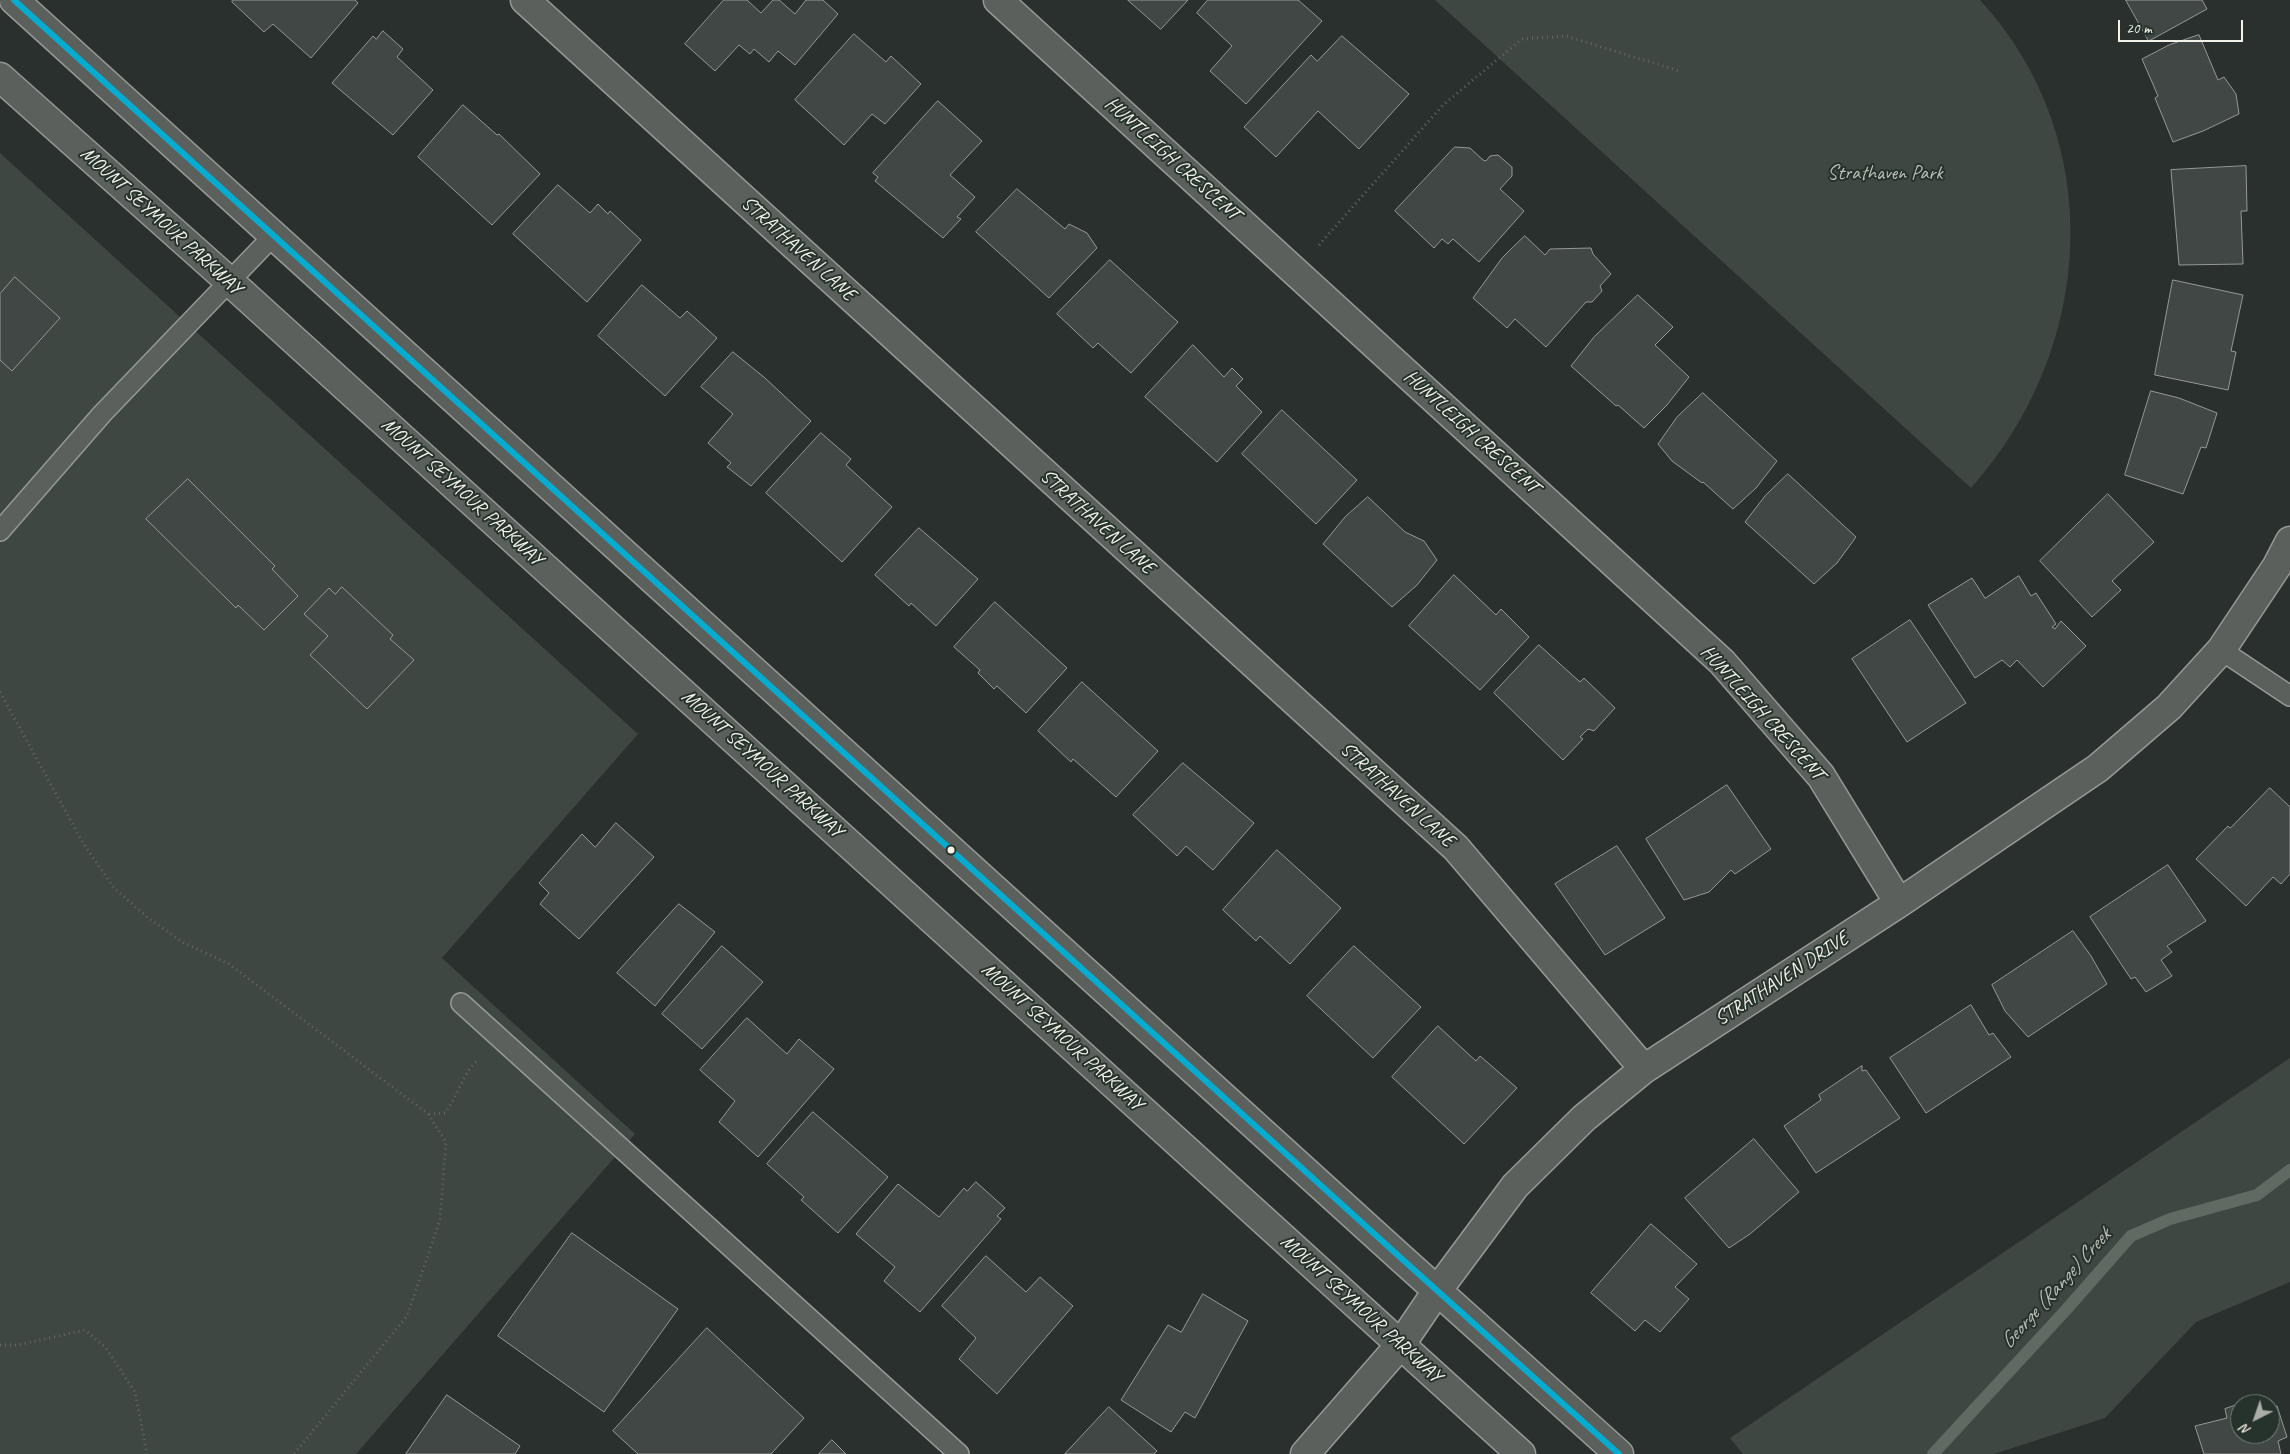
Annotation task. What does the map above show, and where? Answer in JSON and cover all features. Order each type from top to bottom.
[{"type":"main road","points":[[14,0],[1619,1454]]},
{"type":"main road","name":"STRATHAVEN LANE","points":[[525,0],[1456,848],[1644,1069]]},
{"type":"main road","name":"HUNTLEIGH CRESCENT","points":[[998,0],[1722,662],[1821,776],[1900,903]]},
{"type":"main road","name":"MOUNT SEYMOUR PARKWAY","points":[[0,77],[229,281],[1521,1454]]},
{"type":"main road","name":"STRATHAVEN DRIVE","points":[[1305,1454],[1401,1344],[1437,1291],[1515,1186],[1584,1118],[1644,1069],[1900,903],[2098,768],[2169,707],[2221,650],[2276,566],[2290,541]]},
{"type":"lane","points":[[0,531],[102,414],[273,236]]},
{"type":"lane","points":[[2221,650],[2290,696]]},
{"type":"lane","points":[[461,1003],[959,1454]]},
{"type":"path","points":[[1296,272],[1443,105],[1522,39],[1566,36],[1679,71]]},
{"type":"path","points":[[0,692],[83,843],[114,888],[148,918],[184,943],[229,964],[428,1114],[446,1142],[440,1220],[408,1316],[294,1454]]},
{"type":"path","points":[[428,1114],[445,1113],[462,1087],[469,1067],[482,1057],[499,1036]]},
{"type":"path","points":[[0,1344],[18,1345],[84,1330],[106,1348],[135,1392],[147,1454]]},
{"type":"green space","name":"Strathaven Park","points":[[1435,0],[1980,0],[2022,56],[2050,116],[2067,180],[2070,245],[2062,310],[2043,373],[2012,433],[1971,488]]},
{"type":"green space","points":[[0,153],[638,734],[442,958],[635,1134],[356,1454],[0,1454]]},
{"type":"green space","points":[[2290,1058],[2290,1282],[2196,1322],[2105,1418],[1994,1454],[1743,1454],[1730,1438]]},
{"type":"building","points":[[233,0],[355,0],[358,3],[311,58],[273,24],[264,32],[232,2]]},
{"type":"building","points":[[724,0],[747,0],[761,13],[773,0],[779,0],[795,14],[806,0],[823,0],[838,14],[795,65],[778,51],[769,62],[754,49],[750,54],[739,45],[715,71],[685,44]]},
{"type":"building","points":[[1128,0],[1188,0],[1161,29]]},
{"type":"building","points":[[1208,0],[1298,0],[1322,21],[1246,104],[1210,71],[1232,46],[1197,13]]},
{"type":"building","points":[[2126,0],[2202,0],[2207,9],[2149,41]]},
{"type":"building","points":[[383,31],[403,49],[397,57],[433,90],[393,135],[332,83],[373,36],[376,39]]},
{"type":"building","points":[[854,34],[886,62],[891,56],[921,84],[885,124],[872,114],[844,145],[795,100]]},
{"type":"building","points":[[2199,35],[2218,80],[2224,77],[2236,94],[2239,114],[2203,131],[2173,142],[2155,98],[2158,96],[2142,59],[2169,45]]},
{"type":"building","points":[[1342,36],[1409,94],[1359,149],[1318,111],[1276,157],[1244,127],[1311,55],[1317,61]]},
{"type":"building","points":[[938,101],[982,141],[950,175],[975,197],[957,217],[961,219],[943,238],[875,181],[878,177],[873,173]]},
{"type":"building","points":[[463,105],[497,135],[499,134],[540,174],[492,225],[418,157]]},
{"type":"building","points":[[1455,147],[1470,148],[1486,161],[1490,156],[1498,155],[1512,167],[1512,176],[1500,189],[1524,211],[1479,262],[1453,239],[1448,244],[1442,239],[1434,248],[1395,211]]},
{"type":"building","points":[[2246,166],[2247,211],[2241,211],[2243,264],[2179,265],[2171,170]]},
{"type":"building","points":[[558,185],[590,213],[598,204],[608,214],[610,211],[641,240],[587,302],[513,234]]},
{"type":"building","points":[[1017,189],[1065,229],[1069,224],[1087,233],[1097,248],[1049,298],[976,232]]},
{"type":"building","points":[[1525,236],[1545,255],[1550,249],[1591,248],[1593,254],[1611,274],[1600,286],[1602,291],[1592,302],[1586,302],[1546,347],[1515,319],[1507,328],[1473,298],[1502,258]]},
{"type":"building","points":[[1110,260],[1178,322],[1131,373],[1098,343],[1093,348],[1057,314]]},
{"type":"building","points":[[15,277],[60,318],[12,371],[0,360],[0,294]]},
{"type":"building","points":[[2173,280],[2243,295],[2231,351],[2236,352],[2228,390],[2155,375]]},
{"type":"building","points":[[642,285],[680,318],[687,311],[717,338],[665,396],[598,336]]},
{"type":"building","points":[[1638,295],[1673,327],[1655,345],[1689,377],[1667,405],[1644,428],[1571,366],[1594,337]]},
{"type":"building","points":[[1193,345],[1224,377],[1232,368],[1243,379],[1236,386],[1262,412],[1217,462],[1145,397]]},
{"type":"building","points":[[733,352],[765,378],[811,421],[751,486],[727,467],[731,463],[708,443],[733,414],[701,387]]},
{"type":"building","points":[[2151,391],[2179,398],[2217,413],[2206,448],[2201,447],[2183,494],[2125,475]]},
{"type":"building","points":[[1703,393],[1777,461],[1756,488],[1733,509],[1703,482],[1672,461],[1658,444],[1677,417]]},
{"type":"building","points":[[1282,410],[1357,480],[1316,524],[1242,454]]},
{"type":"building","points":[[821,433],[851,459],[846,465],[892,507],[842,562],[766,493]]},
{"type":"building","points":[[1788,474],[1856,537],[1837,563],[1814,584],[1745,522],[1765,496]]},
{"type":"building","points":[[188,479],[275,566],[272,569],[298,596],[264,630],[238,605],[236,608],[146,519]]},
{"type":"building","points":[[2108,494],[2154,542],[2112,581],[2121,590],[2092,617],[2040,561]]},
{"type":"building","points":[[1368,497],[1405,532],[1424,541],[1437,560],[1417,585],[1392,607],[1323,544],[1345,517]]},
{"type":"building","points":[[919,528],[978,579],[936,626],[911,603],[909,606],[875,575]]},
{"type":"building","points":[[1454,575],[1496,615],[1501,609],[1529,637],[1480,690],[1409,626]]},
{"type":"building","points":[[2019,576],[2031,596],[2036,593],[2056,624],[2052,627],[2055,629],[2061,621],[2086,646],[2043,687],[2017,660],[2010,667],[2002,660],[1975,678],[1928,605],[1972,578],[1985,598]]},
{"type":"building","points":[[342,587],[393,635],[390,639],[414,660],[367,709],[310,655],[328,636],[304,614],[329,588],[335,594]]},
{"type":"building","points":[[995,602],[1067,668],[1026,713],[997,686],[994,689],[978,673],[980,670],[954,647]]},
{"type":"building","points":[[1910,620],[1966,703],[1907,742],[1852,659]]},
{"type":"building","points":[[1539,645],[1580,682],[1584,678],[1615,708],[1594,731],[1588,729],[1580,737],[1583,739],[1563,760],[1494,693]]},
{"type":"building","points":[[1082,682],[1158,751],[1116,797],[1073,759],[1071,762],[1038,731]]},
{"type":"building","points":[[1183,763],[1254,823],[1213,870],[1186,846],[1177,856],[1133,815]]},
{"type":"building","points":[[1727,785],[1771,849],[1735,874],[1731,870],[1709,892],[1684,900],[1646,839]]},
{"type":"building","points":[[2270,788],[2290,807],[2290,874],[2281,884],[2273,877],[2246,906],[2196,859],[2228,826],[2230,828]]},
{"type":"building","points":[[616,823],[654,857],[579,939],[540,904],[549,893],[539,883],[582,834],[595,847]]},
{"type":"building","points":[[1617,846],[1665,918],[1605,955],[1555,884]]},
{"type":"building","points":[[1277,850],[1341,908],[1290,964],[1260,936],[1256,941],[1223,910]]},
{"type":"building","points":[[2168,865],[2206,921],[2167,946],[2172,952],[2161,960],[2172,976],[2146,992],[2135,977],[2131,979],[2090,917]]},
{"type":"building","points":[[679,904],[715,932],[655,1006],[617,973]]},
{"type":"building","points":[[2073,931],[2091,956],[2107,984],[2028,1037],[2005,1011],[1992,985]]},
{"type":"building","points":[[722,946],[763,982],[702,1049],[662,1014]]},
{"type":"building","points":[[1354,946],[1421,1007],[1373,1058],[1307,996]]},
{"type":"building","points":[[1971,1005],[1989,1035],[1993,1033],[2011,1057],[1926,1113],[1890,1058]]},
{"type":"building","points":[[747,1018],[787,1054],[799,1039],[834,1069],[758,1157],[719,1122],[735,1101],[700,1070]]},
{"type":"building","points":[[1438,1026],[1476,1061],[1480,1056],[1517,1088],[1464,1144],[1392,1077]]},
{"type":"building","points":[[1862,1066],[1862,1071],[1866,1070],[1900,1118],[1816,1173],[1784,1126],[1821,1100],[1819,1095]]},
{"type":"building","points":[[813,1112],[888,1177],[838,1233],[801,1200],[804,1197],[767,1164]]},
{"type":"building","points":[[1754,1139],[1799,1192],[1750,1234],[1729,1248],[1685,1198]]},
{"type":"building","points":[[976,1182],[1005,1208],[997,1216],[1001,1219],[920,1312],[884,1281],[895,1267],[856,1234],[898,1184],[939,1217],[964,1188],[967,1191]]},
{"type":"building","points":[[1651,1224],[1697,1264],[1675,1287],[1689,1299],[1660,1332],[1645,1320],[1635,1331],[1591,1293]]},
{"type":"building","points":[[572,1233],[678,1309],[604,1412],[498,1336]]},
{"type":"building","points":[[986,1256],[1026,1292],[1040,1277],[1073,1306],[997,1394],[959,1359],[976,1338],[942,1306]]},
{"type":"building","points":[[1203,1294],[1248,1321],[1195,1418],[1185,1412],[1171,1432],[1121,1400],[1168,1325],[1181,1332]]},
{"type":"building","points":[[707,1328],[804,1418],[771,1454],[638,1454],[613,1431]]},
{"type":"building","points":[[447,1395],[520,1446],[515,1454],[406,1454]]},
{"type":"building","points":[[1109,1407],[1157,1451],[1154,1454],[1065,1454]]},
{"type":"building","points":[[2230,1407],[2230,1444],[2279,1444],[2281,1454],[2204,1454],[2195,1426],[2227,1418],[2225,1409]]},
{"type":"building","points":[[2280,1415],[2287,1437],[2280,1440]]},
{"type":"building","points":[[832,1440],[846,1454],[819,1454]]},
{"type":"waterway","name":"George (Range) Creek","points":[[1933,1454],[2065,1311],[2131,1236],[2170,1219],[2257,1195],[2290,1170]]},
{"type":"transit line","points":[[14,0],[1619,1454]]}]
